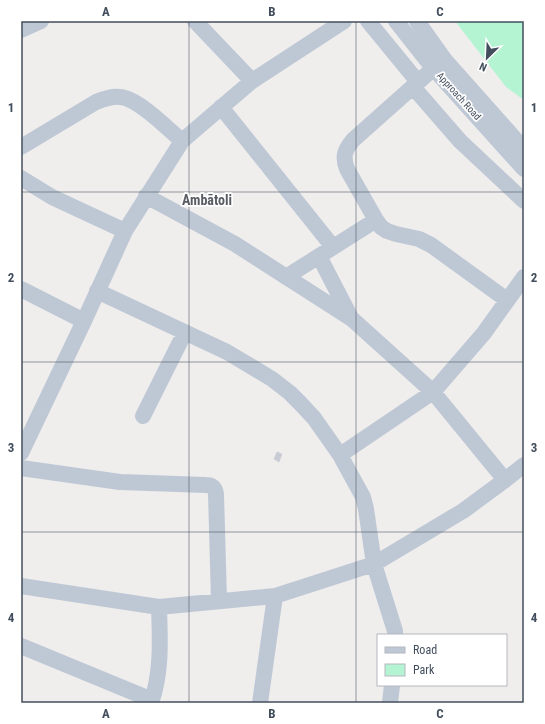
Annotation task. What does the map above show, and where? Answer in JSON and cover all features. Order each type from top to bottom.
[{"type":"street","points":[[194,21],[252,81]]},
{"type":"street","points":[[21,453],[27,426],[84,320],[125,230],[182,141],[252,81],[344,21]]},
{"type":"street","points":[[368,21],[415,85],[460,141],[524,201]]},
{"type":"street","name":"Approach Road","points":[[396,21],[524,149]]},
{"type":"street","name":"Approach Road","points":[[417,21],[439,63],[524,169]]},
{"type":"street","points":[[439,63],[353,140],[344,160],[347,169],[381,227],[387,231],[419,239],[431,245],[507,300]]},
{"type":"street","points":[[21,147],[96,102],[120,96],[138,104],[182,141]]},
{"type":"street","points":[[221,107],[333,247]]},
{"type":"street","points":[[21,178],[52,197],[125,230]]},
{"type":"street","points":[[146,196],[235,244],[352,319],[433,392],[505,480]]},
{"type":"street","points":[[286,277],[376,220]]},
{"type":"street","points":[[319,256],[352,319]]},
{"type":"street","points":[[340,455],[433,392],[484,333],[524,277]]},
{"type":"street","points":[[21,289],[84,320]]},
{"type":"street","points":[[97,291],[227,352],[272,379],[290,393],[314,418],[340,455],[363,497],[374,564],[395,634]]},
{"type":"street","points":[[143,416],[185,332]]},
{"type":"street","points":[[21,586],[160,607],[275,596],[374,564],[463,511],[524,465]]},
{"type":"street","points":[[21,468],[120,482],[212,486],[216,494],[219,601]]},
{"type":"street","points":[[262,702],[275,596]]},
{"type":"street","points":[[21,646],[152,702],[157,680],[160,651],[160,607]]},
{"type":"street","points":[[390,703],[392,686]]},
{"type":"green space","points":[[455,21],[524,21],[524,100],[506,87]]},
{"type":"building","points":[[277,452],[282,454],[279,462],[274,459]]},
{"type":"district","name":"Ambātoli","points":[[207,200]]}]
